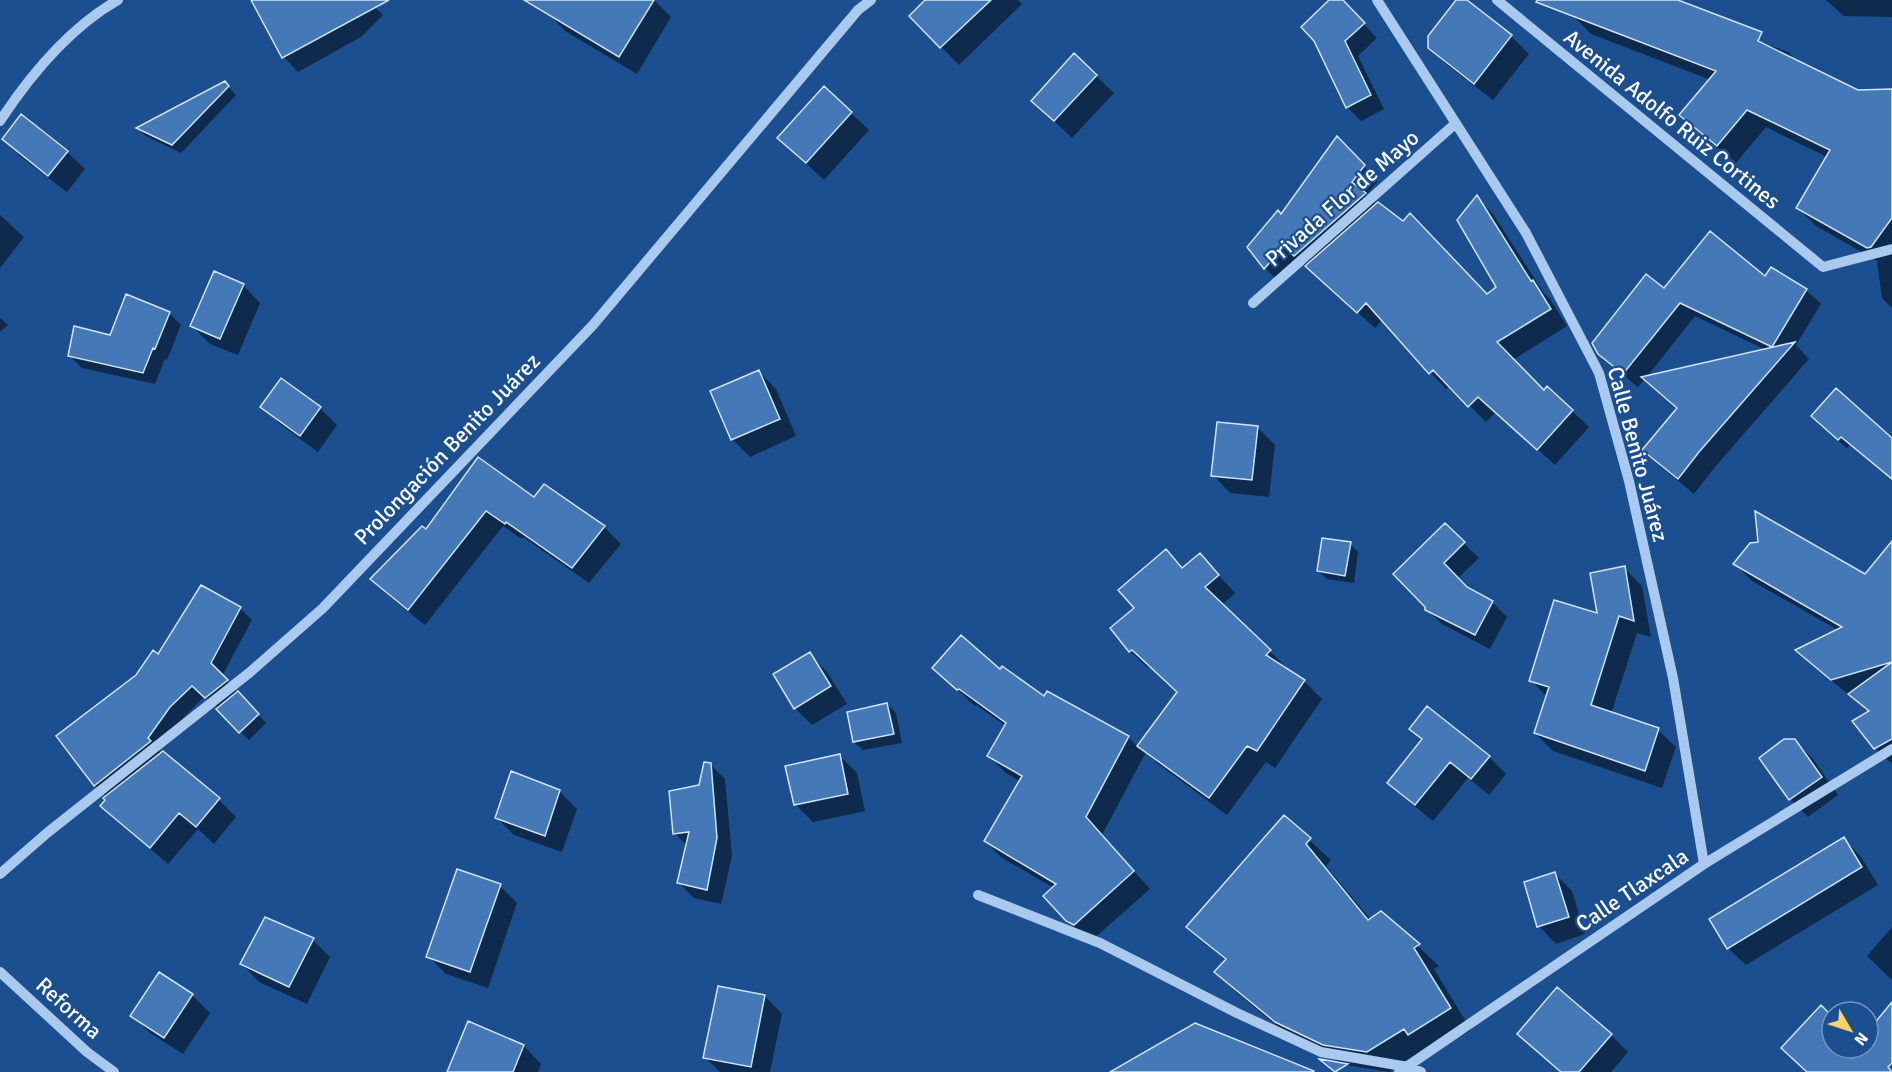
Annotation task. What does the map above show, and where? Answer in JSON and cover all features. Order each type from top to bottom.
[{"type":"street","points":[[0,121],[51,54],[100,10],[118,0]]},
{"type":"street","name":"Prolongación Benito Juárez","points":[[0,874],[47,833],[249,673],[323,608],[593,325],[858,10],[871,0]]},
{"type":"street","name":"Calle Benito Juárez","points":[[1377,0],[1526,233],[1599,373],[1629,482],[1672,678],[1704,864]]},
{"type":"street","name":"Avenida Adolfo Ruiz Cortines","points":[[1497,0],[1823,267],[1892,249]]},
{"type":"street","name":"Privada Flor de Mayo","points":[[1253,303],[1456,123]]},
{"type":"street","name":"Calle Tlaxcala","points":[[1404,1069],[1704,864],[1892,749]]},
{"type":"street","points":[[978,895],[1100,943],[1237,1013],[1321,1052],[1421,1072]]},
{"type":"street","name":"Reforma","points":[[0,972],[87,1052],[114,1072]]},
{"type":"building","points":[[251,0],[389,0],[282,58]]},
{"type":"building","points":[[524,0],[654,0],[619,57]]},
{"type":"building","points":[[925,0],[991,0],[940,48],[909,16]]},
{"type":"building","points":[[1329,0],[1343,0],[1365,23],[1345,41],[1371,95],[1346,108],[1314,41],[1301,27]]},
{"type":"building","points":[[1456,0],[1467,0],[1512,35],[1474,84],[1428,48],[1428,36]]},
{"type":"building","points":[[1537,0],[1678,0],[1762,32],[1758,41],[1858,90],[1892,89],[1892,218],[1871,247],[1867,248],[1796,208],[1830,150],[1747,110],[1717,146],[1679,115],[1716,71],[1536,2]]},
{"type":"building","points":[[1074,53],[1097,75],[1054,121],[1031,101]]},
{"type":"building","points":[[225,81],[229,86],[172,145],[136,128]]},
{"type":"building","points":[[824,86],[852,112],[806,163],[777,138]]},
{"type":"building","points":[[21,114],[68,151],[48,176],[2,139]]},
{"type":"building","points":[[1337,136],[1365,165],[1352,182],[1366,193],[1294,256],[1284,247],[1264,269],[1247,247],[1278,210],[1281,214]]},
{"type":"building","points":[[1477,195],[1551,309],[1497,342],[1544,390],[1547,386],[1573,410],[1537,450],[1478,397],[1468,407],[1433,370],[1429,374],[1366,303],[1357,313],[1305,266],[1378,202],[1403,221],[1410,213],[1487,294],[1496,287],[1457,220]]},
{"type":"building","points":[[1710,231],[1765,276],[1771,267],[1807,289],[1772,347],[1680,303],[1623,374],[1598,354],[1592,343],[1646,274],[1664,288]]},
{"type":"building","points":[[214,271],[244,284],[220,339],[190,326]]},
{"type":"building","points":[[126,294],[170,312],[143,373],[68,356],[74,326],[110,335]]},
{"type":"building","points":[[1795,342],[1678,479],[1642,450],[1677,408],[1641,377]]},
{"type":"building","points":[[759,370],[780,419],[731,440],[710,391]]},
{"type":"building","points":[[281,378],[321,407],[300,436],[260,407]]},
{"type":"building","points":[[1836,388],[1892,438],[1892,479],[1841,437],[1838,440],[1811,416]]},
{"type":"building","points":[[1217,422],[1258,426],[1252,480],[1211,476]]},
{"type":"building","points":[[478,457],[534,497],[544,484],[605,526],[572,568],[506,522],[505,524],[486,511],[408,610],[370,579],[422,526],[426,529]]},
{"type":"building","points":[[1755,511],[1865,574],[1892,541],[1892,662],[1831,680],[1795,650],[1842,627],[1733,564],[1750,543],[1758,542]]},
{"type":"building","points":[[1445,523],[1465,542],[1444,563],[1467,587],[1493,601],[1475,635],[1425,610],[1425,607],[1393,574]]},
{"type":"building","points":[[1322,538],[1351,542],[1345,576],[1317,571]]},
{"type":"building","points":[[1166,549],[1182,568],[1200,553],[1219,575],[1205,587],[1271,650],[1266,655],[1305,680],[1257,751],[1247,746],[1209,798],[1137,746],[1177,692],[1132,650],[1129,652],[1110,628],[1134,608],[1118,590]]},
{"type":"building","points":[[1625,566],[1634,621],[1619,616],[1591,705],[1659,728],[1645,771],[1534,733],[1549,687],[1529,681],[1554,600],[1597,613],[1590,573]]},
{"type":"building","points":[[201,585],[241,607],[211,663],[228,680],[205,698],[192,686],[170,707],[148,738],[151,741],[94,786],[56,736],[136,675],[153,650],[158,654]]},
{"type":"building","points":[[961,635],[1000,669],[1002,666],[1044,696],[1047,691],[1129,736],[1086,817],[1134,871],[1074,925],[1066,921],[1043,896],[1056,884],[984,841],[1022,776],[987,756],[1006,723],[959,689],[957,690],[932,668]]},
{"type":"building","points":[[810,652],[831,686],[794,709],[773,674]]},
{"type":"building","points":[[1892,662],[1892,739],[1874,749],[1852,721],[1869,711],[1848,694]]},
{"type":"building","points":[[238,691],[259,714],[239,733],[216,709]]},
{"type":"building","points":[[887,703],[894,734],[853,742],[847,712]]},
{"type":"building","points":[[1427,706],[1490,756],[1471,779],[1450,762],[1415,805],[1387,783],[1422,739],[1409,729]]},
{"type":"building","points":[[1784,739],[1795,739],[1822,777],[1789,800],[1759,758]]},
{"type":"building","points":[[163,751],[220,798],[196,827],[179,813],[150,848],[100,806],[105,800],[103,798]]},
{"type":"building","points":[[840,754],[848,794],[794,805],[785,766]]},
{"type":"building","points":[[704,762],[711,763],[717,838],[707,890],[677,883],[689,832],[673,834],[669,791],[699,785]]},
{"type":"building","points":[[511,771],[560,790],[545,836],[495,818]]},
{"type":"building","points":[[1284,815],[1311,838],[1306,844],[1368,920],[1381,911],[1420,944],[1414,948],[1451,1008],[1408,1035],[1404,1029],[1367,1052],[1323,1045],[1275,1022],[1214,972],[1226,959],[1186,927]]},
{"type":"building","points":[[1844,837],[1862,867],[1727,949],[1709,919]]},
{"type":"building","points":[[457,869],[501,884],[470,972],[426,957]]},
{"type":"building","points":[[1555,872],[1569,917],[1537,927],[1524,882]]},
{"type":"building","points":[[265,917],[314,938],[289,987],[240,964]]},
{"type":"building","points":[[159,972],[193,994],[164,1038],[130,1016]]},
{"type":"building","points":[[718,986],[765,995],[751,1067],[703,1058]]},
{"type":"building","points":[[1557,987],[1612,1034],[1579,1072],[1561,1072],[1517,1034]]},
{"type":"building","points":[[1892,1002],[1892,1063],[1888,1067],[1892,1072],[1807,1072],[1781,1048],[1820,1006],[1820,1060],[1880,1060],[1880,1016]]},
{"type":"building","points":[[468,1021],[524,1045],[513,1072],[447,1072]]},
{"type":"building","points":[[1195,1023],[1314,1071],[1110,1072]]},
{"type":"building","points":[[1320,1059],[1348,1064],[1335,1072]]}]
